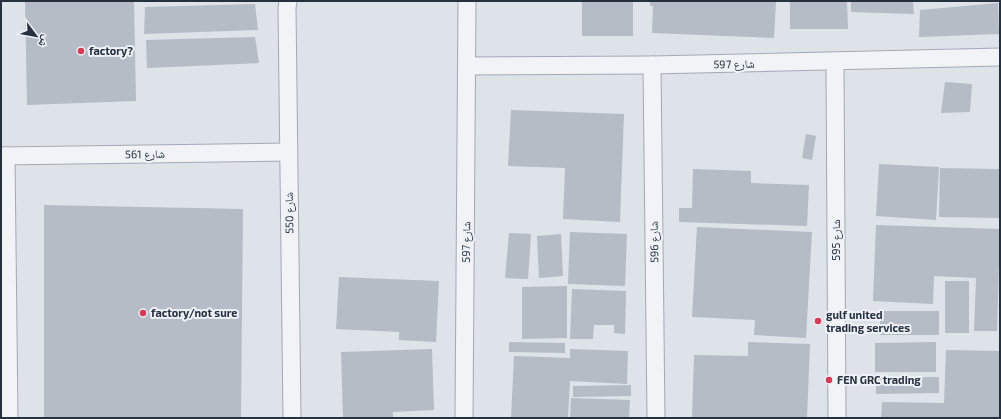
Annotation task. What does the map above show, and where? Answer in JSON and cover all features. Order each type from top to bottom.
[{"type":"street","name":"شارع 597","points":[[464,418],[468,1]]},
{"type":"street","name":"شارع 550","points":[[287,3],[292,418]]},
{"type":"street","name":"شارع 597","points":[[468,66],[835,62],[1000,57]]},
{"type":"street","name":"شارع 595","points":[[835,62],[837,418]]},
{"type":"street","name":"شارع 596","points":[[652,65],[656,418]]},
{"type":"street","name":"شارع 561","points":[[4,156],[288,152]]},
{"type":"street","points":[[4,156],[9,418]]},
{"type":"building","name":"factory?","points":[[25,1],[134,1],[136,101],[27,105]]},
{"type":"building","points":[[582,1],[633,1],[633,36],[582,36]]},
{"type":"building","points":[[650,1],[776,1],[774,38],[652,33],[653,6],[650,6]]},
{"type":"building","points":[[790,1],[847,1],[848,29],[790,29]]},
{"type":"building","points":[[851,1],[913,1],[914,14],[851,12]]},
{"type":"building","points":[[998,3],[999,34],[919,37],[920,10]]},
{"type":"building","points":[[255,4],[258,30],[144,34],[145,7]]},
{"type":"building","points":[[255,37],[259,63],[147,68],[146,40]]},
{"type":"building","points":[[945,82],[972,84],[970,112],[941,113]]},
{"type":"building","points":[[511,110],[624,114],[620,222],[563,219],[565,168],[508,166]]},
{"type":"building","points":[[806,134],[816,136],[812,160],[802,158]]},
{"type":"building","points":[[879,164],[939,167],[936,220],[876,216]]},
{"type":"building","points":[[940,168],[1000,169],[1000,218],[939,217]]},
{"type":"building","points":[[693,169],[751,171],[751,183],[809,185],[807,226],[679,222],[679,208],[692,208]]},
{"type":"building","name":"factory/not sure","points":[[44,205],[243,209],[241,418],[44,418]]},
{"type":"building","points":[[876,225],[1000,229],[997,331],[974,331],[976,278],[934,276],[933,304],[873,301]]},
{"type":"building","points":[[697,227],[812,232],[806,338],[754,335],[755,320],[692,317]]},
{"type":"building","points":[[570,232],[627,234],[625,286],[568,284]]},
{"type":"building","points":[[509,233],[531,234],[528,279],[505,278]]},
{"type":"building","points":[[561,234],[563,276],[539,278],[537,236]]},
{"type":"building","points":[[339,277],[439,281],[436,342],[399,340],[399,332],[336,329]]},
{"type":"building","points":[[945,281],[969,281],[969,333],[945,333]]},
{"type":"building","points":[[567,286],[567,338],[522,339],[522,287]]},
{"type":"building","points":[[572,289],[626,291],[625,334],[614,333],[614,325],[594,325],[593,339],[570,339]]},
{"type":"building","points":[[880,311],[939,311],[939,335],[880,335]]},
{"type":"building","points":[[509,342],[565,343],[565,353],[509,352]]},
{"type":"building","points":[[748,342],[810,344],[807,418],[692,418],[694,355],[748,356]]},
{"type":"building","points":[[936,342],[936,372],[875,372],[875,343]]},
{"type":"building","points":[[432,349],[434,410],[393,412],[393,418],[343,418],[341,352]]},
{"type":"building","points":[[570,349],[628,351],[627,384],[570,381],[568,418],[511,418],[514,356],[570,358]]},
{"type":"building","points":[[946,350],[1000,351],[1000,418],[881,418],[882,402],[944,403]]},
{"type":"building","points":[[876,377],[939,377],[939,393],[876,394]]},
{"type":"building","points":[[631,385],[631,396],[573,397],[573,386]]},
{"type":"building","points":[[571,398],[630,400],[629,418],[570,418]]},
{"type":"place","name":"factory?","points":[[81,51]]},
{"type":"place","name":"factory/not sure","points":[[143,313]]},
{"type":"place","name":"gulf united trading services","points":[[818,321]]},
{"type":"place","name":"FEN GRC trading","points":[[829,380]]}]
